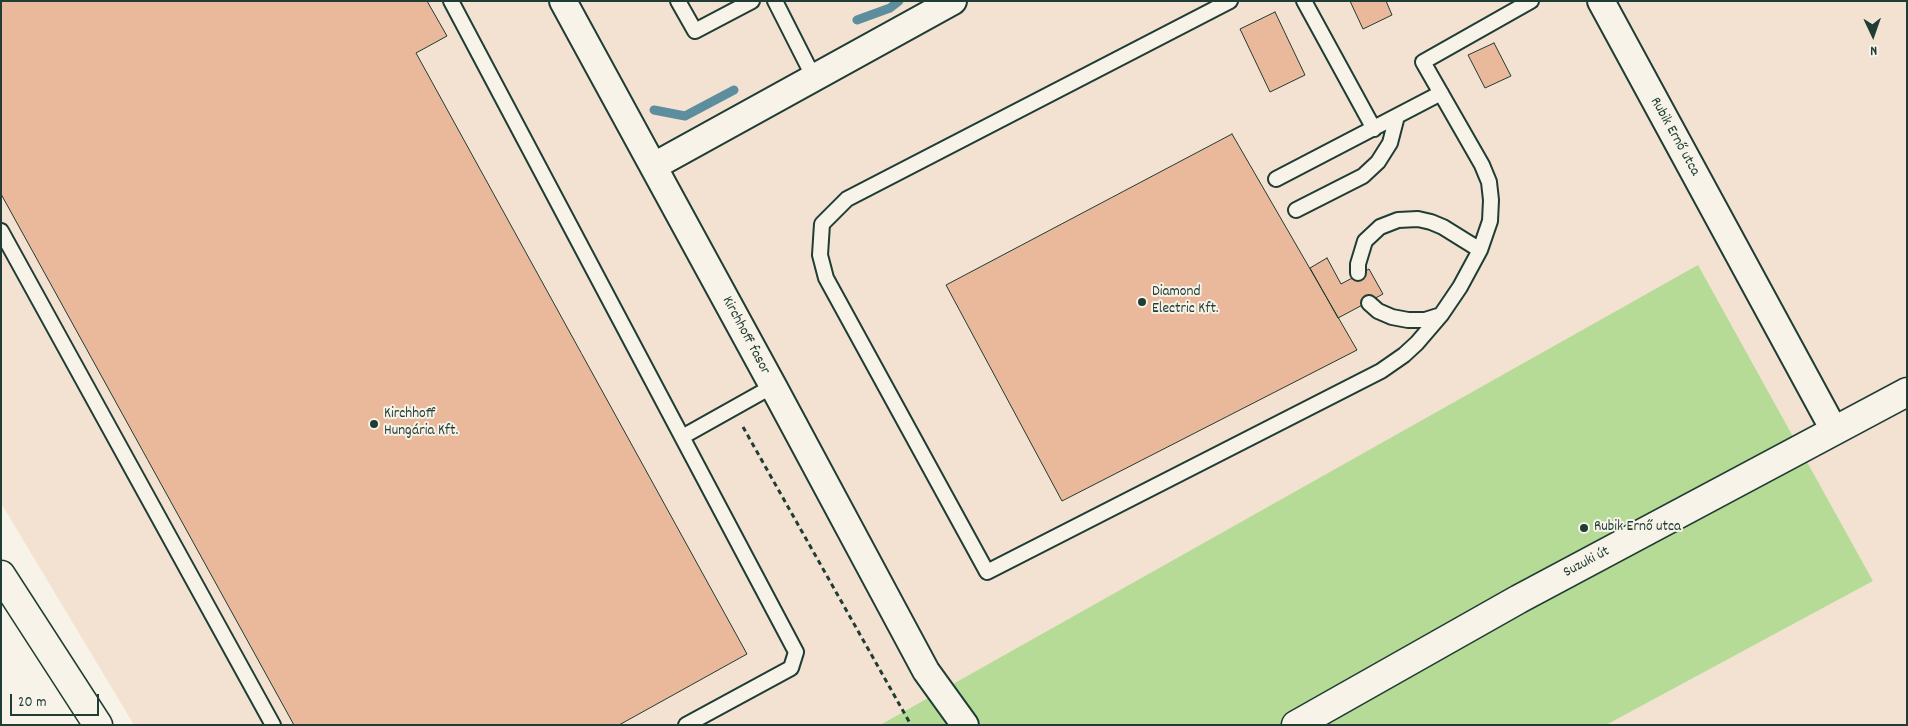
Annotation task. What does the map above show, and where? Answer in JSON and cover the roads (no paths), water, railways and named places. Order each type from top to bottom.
[{"type":"main road","name":"Suzuki út","points":[[1296,725],[1519,599],[1907,392]]},
{"type":"main road","points":[[1,575],[98,725]]},
{"type":"street","name":"Kirchhoff fasor","points":[[563,1],[926,671],[965,725]]},
{"type":"street","points":[[654,166],[953,1]]},
{"type":"street","name":"Rubik Ernő utca","points":[[1601,1],[1834,430]]},
{"type":"street","name":"Kirchhoff fasor","points":[[926,671],[944,725]]},
{"type":"lane","points":[[451,1],[796,652],[791,668],[686,725]]},
{"type":"lane","points":[[678,1],[695,31],[752,1]]},
{"type":"lane","points":[[775,1],[814,78]]},
{"type":"lane","points":[[1230,1],[847,199],[822,224],[820,255],[826,278],[987,572],[1381,371],[1404,355],[1441,315],[1460,287],[1480,250],[1490,221],[1491,200],[1489,182],[1482,165],[1423,62],[1531,1]]},
{"type":"lane","points":[[1304,1],[1374,129]]},
{"type":"lane","points":[[1276,179],[1441,93]]},
{"type":"lane","points":[[1296,210],[1363,176],[1378,162],[1390,143],[1397,116]]},
{"type":"lane","points":[[1358,274],[1358,264],[1365,240],[1380,227],[1398,220],[1418,219],[1431,222],[1443,227],[1480,250]]},
{"type":"lane","points":[[1,231],[274,725]]},
{"type":"lane","points":[[1369,303],[1378,311],[1392,318],[1425,320],[1441,315]]},
{"type":"lane","points":[[682,436],[773,386]]},
{"type":"waterway","points":[[857,20],[890,8],[899,1]]},
{"type":"waterway","points":[[654,110],[685,116],[734,90]]},
{"type":"place","name":"Diamond Electric Kft.","points":[[1142,302]]},
{"type":"place","name":"Kirchhoff Hungária Kft.","points":[[374,424]]},
{"type":"place","name":"Rubik Ernő utca","points":[[1584,528]]}]
